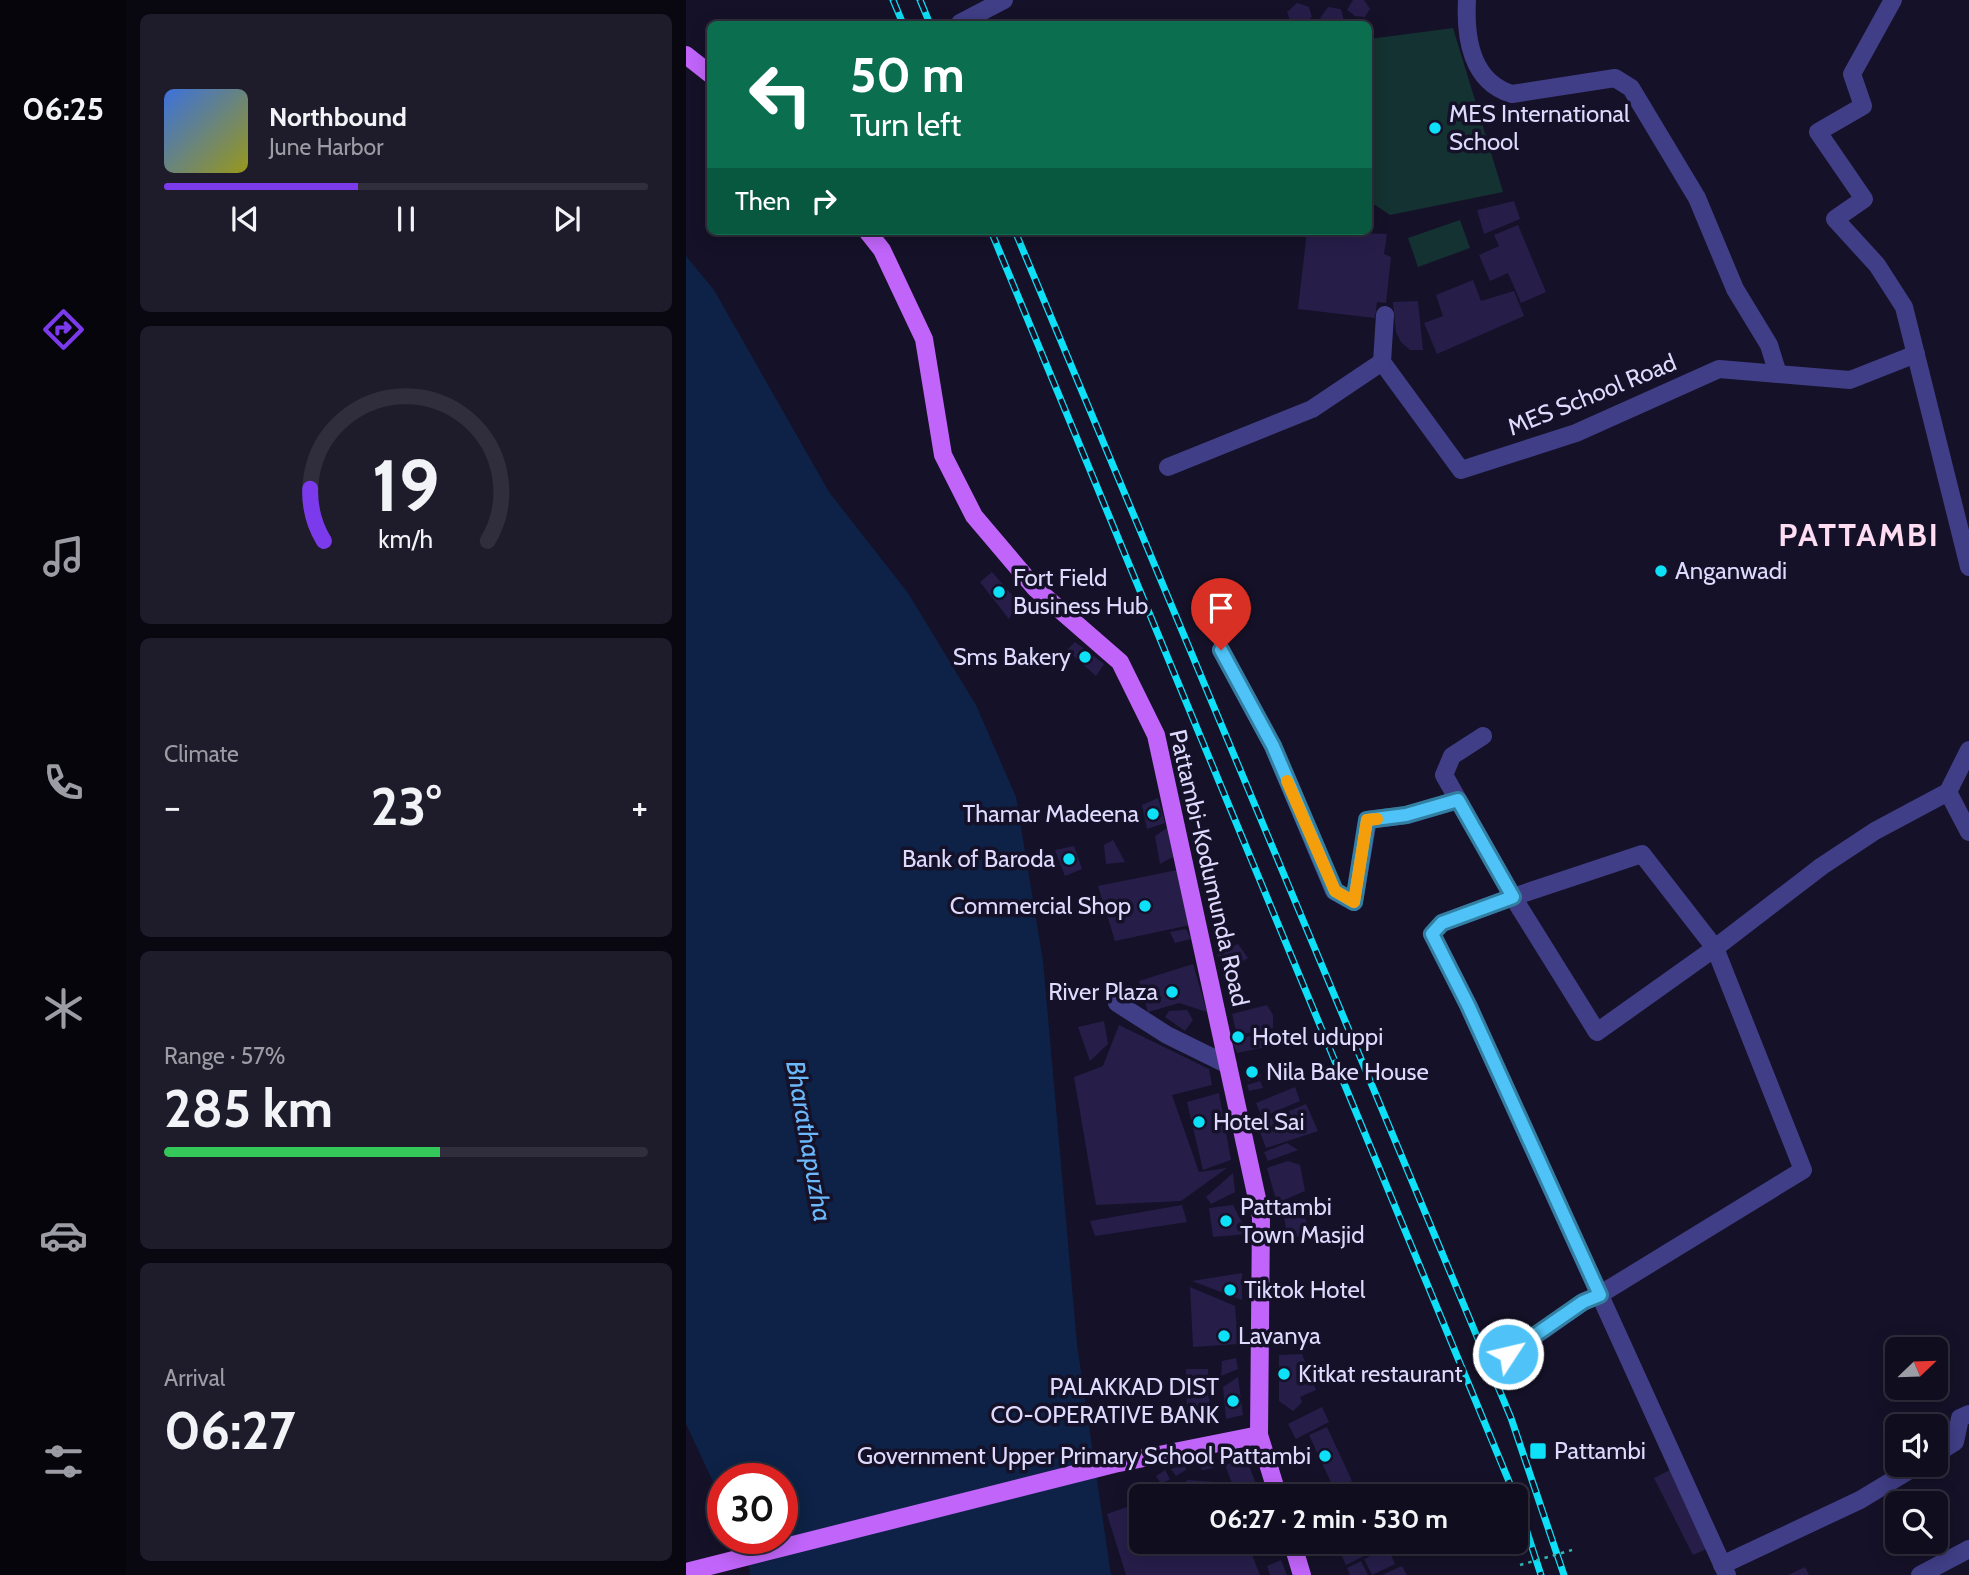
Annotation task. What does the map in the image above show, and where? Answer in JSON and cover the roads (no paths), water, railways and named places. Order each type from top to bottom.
[{"type":"main road","points":[[686,55],[707,72]]},
{"type":"main road","name":"Pattambi-Kodumunda Road","points":[[870,235],[882,250],[924,339],[943,455],[974,516],[1035,588],[1120,662],[1156,735],[1261,1217],[1259,1435],[1274,1484]]},
{"type":"main road","points":[[686,1572],[1114,1464],[1259,1435]]},
{"type":"main road","points":[[1296,1554],[1302,1575]]},
{"type":"street","points":[[964,21],[1004,0]]},
{"type":"street","points":[[1467,0],[1466,28],[1479,72],[1500,90],[1512,94],[1615,78],[1632,88],[1697,198],[1735,289],[1769,345],[1779,374]]},
{"type":"street","points":[[1893,0],[1852,74],[1863,106],[1818,132],[1864,199],[1835,219],[1877,265],[1904,307],[1969,567]]},
{"type":"street","points":[[1168,467],[1312,409],[1382,362],[1385,315]]},
{"type":"street","name":"MES School Road","points":[[1382,362],[1461,470],[1576,433],[1719,369],[1850,380],[1916,354]]},
{"type":"street","points":[[1221,650],[1273,746],[1335,891],[1354,902],[1367,820],[1406,815],[1458,800]]},
{"type":"street","points":[[1483,736],[1452,756],[1444,775],[1513,897],[1597,1032],[1715,948],[1822,866],[1875,831],[1948,792],[1969,750]]},
{"type":"street","points":[[1948,792],[1969,832]]},
{"type":"street","points":[[1508,1354],[1583,1302],[1600,1295],[1803,1170],[1715,948],[1642,854],[1442,923],[1432,934],[1468,1005],[1600,1295],[1725,1570],[1860,1500],[1898,1477]]},
{"type":"street","points":[[1117,1003],[1167,1035],[1228,1065]]},
{"type":"street","points":[[1948,1446],[1955,1442],[1959,1418],[1969,1414]]},
{"type":"street","points":[[1920,1575],[1969,1549]]},
{"type":"water","name":"Bharathapuzha","points":[[686,256],[714,290],[829,492],[908,593],[976,705],[1016,797],[1043,961],[1077,1344],[1111,1575],[750,1575],[747,1554],[798,1554],[798,1463],[707,1463],[707,1469],[686,1424]]},
{"type":"railway","points":[[893,0],[902,21]]},
{"type":"railway","points":[[920,0],[929,21]]},
{"type":"railway","points":[[993,235],[1510,1484]]},
{"type":"railway","points":[[1017,235],[1511,1418],[1564,1575]]},
{"type":"railway","points":[[1528,1535],[1541,1575]]},
{"type":"place","name":"MES International School","points":[[1435,128]]},
{"type":"place","name":"Anganwadi","points":[[1661,571]]},
{"type":"place","name":"Fort Field Business Hub","points":[[999,592]]},
{"type":"place","name":"Sms Bakery","points":[[1085,657]]},
{"type":"place","name":"Thamar Madeena","points":[[1153,814]]},
{"type":"place","name":"Bank of Baroda","points":[[1069,859]]},
{"type":"place","name":"Commercial Shop","points":[[1145,906]]},
{"type":"place","name":"River Plaza","points":[[1172,992]]},
{"type":"place","name":"Hotel uduppi","points":[[1238,1037]]},
{"type":"place","name":"Nila Bake House","points":[[1252,1072]]},
{"type":"place","name":"Hotel Sai","points":[[1199,1122]]},
{"type":"place","name":"Pattambi Town Masjid","points":[[1226,1221]]},
{"type":"place","name":"Tiktok Hotel","points":[[1230,1290]]},
{"type":"place","name":"Lavanya","points":[[1224,1336]]},
{"type":"place","name":"Kitkat restaurant","points":[[1284,1374]]},
{"type":"place","name":"PALAKKAD DIST CO-OPERATIVE BANK","points":[[1233,1401]]},
{"type":"place","name":"Pattambi","points":[[1538,1451]]},
{"type":"place","name":"Government Upper Primary School Pattambi","points":[[1325,1456]]},
{"type":"district","name":"PATTAMBI","points":[[1859,535]]}]
